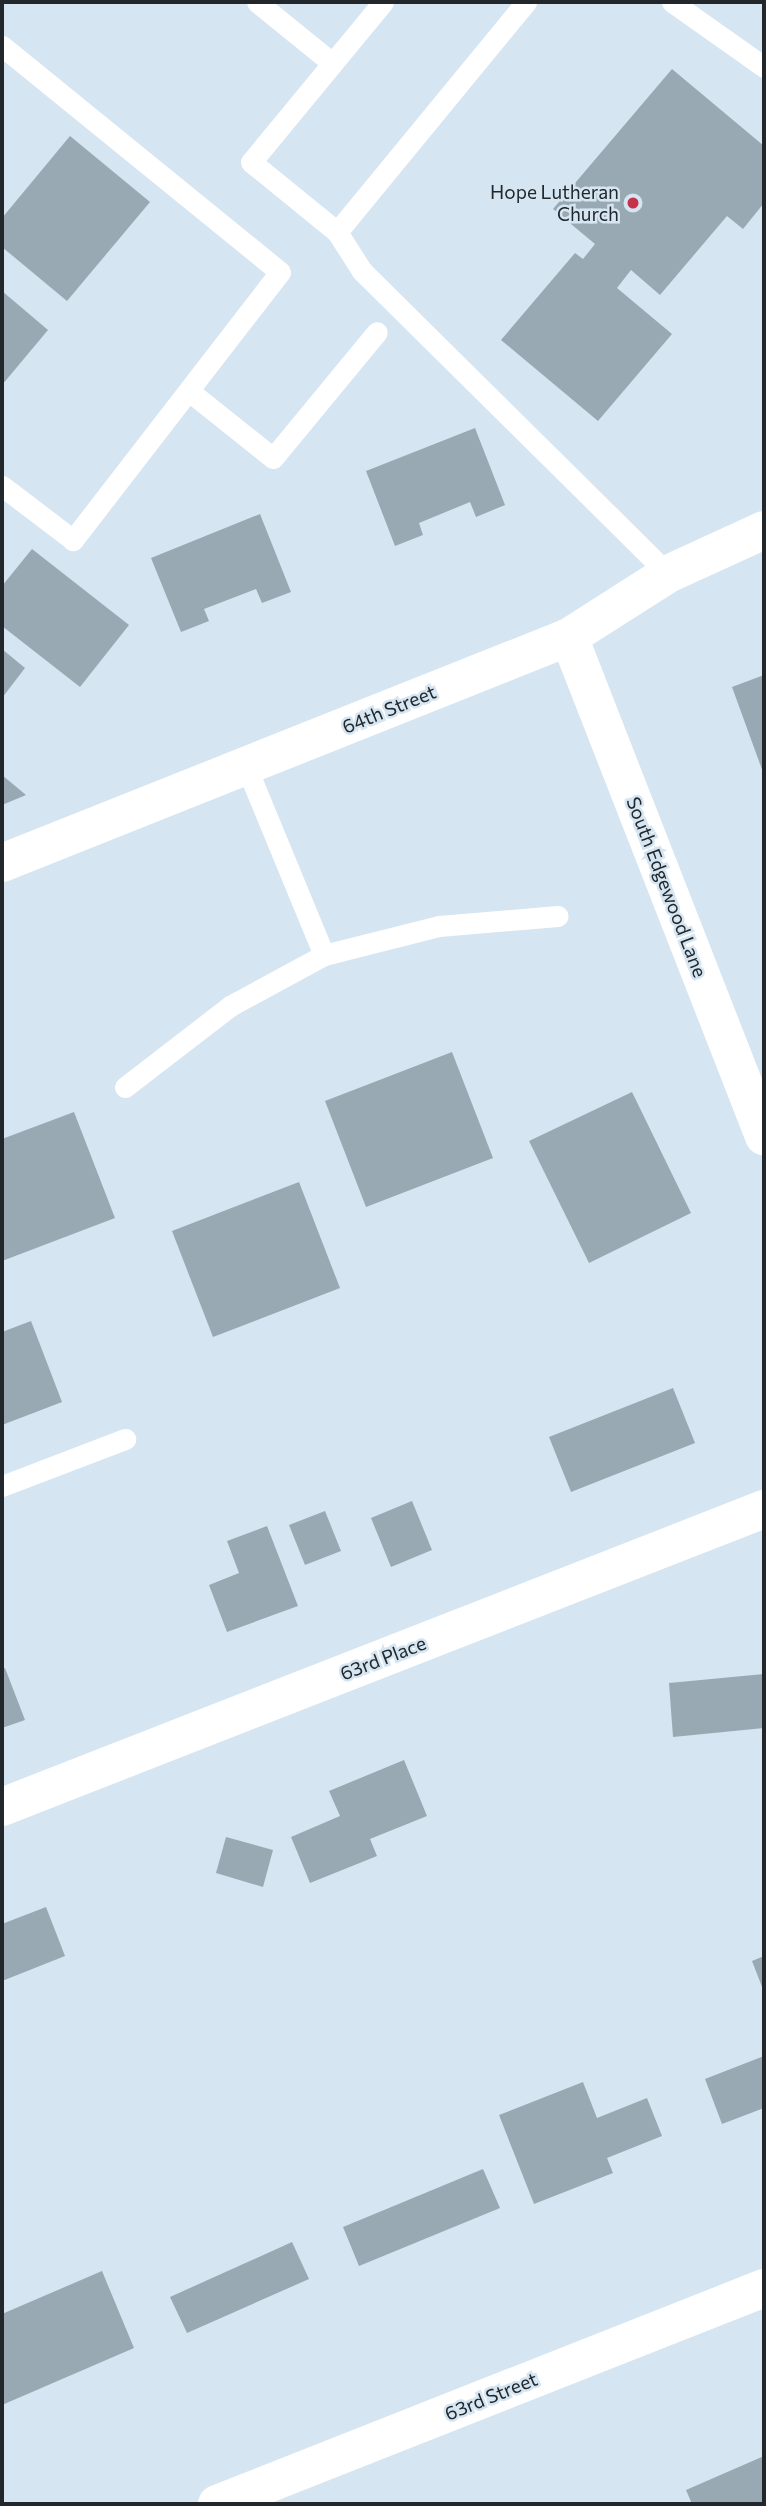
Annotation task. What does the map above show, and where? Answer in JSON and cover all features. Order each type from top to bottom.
[{"type":"street","name":"64th Street","points":[[2,863],[569,638],[668,574],[764,530]]},
{"type":"street","name":"South Edgewood Lane","points":[[569,638],[764,1136]]},
{"type":"street","name":"63rd Place","points":[[2,1807],[764,1509]]},
{"type":"street","name":"63rd Street","points":[[217,2504],[268,2495],[764,2288]]},
{"type":"lane","points":[[257,2],[332,63]]},
{"type":"lane","points":[[383,2],[251,162],[337,232],[362,271],[668,574]]},
{"type":"lane","points":[[337,232],[526,2]]},
{"type":"lane","points":[[672,2],[763,65]]},
{"type":"lane","points":[[2,46],[280,272],[74,540],[2,486]]},
{"type":"lane","points":[[190,391],[273,458],[377,332]]},
{"type":"lane","points":[[246,766],[324,955]]},
{"type":"lane","points":[[125,1087],[230,1006],[324,955],[439,926],[558,916]]},
{"type":"lane","points":[[2,1486],[125,1439]]},
{"type":"building","points":[[672,69],[764,146],[764,203],[743,229],[727,216],[660,295],[631,270],[617,288],[672,334],[598,421],[501,340],[575,253],[583,259],[595,244],[553,209]]},
{"type":"building","points":[[70,136],[150,202],[67,301],[2,247],[2,218]]},
{"type":"building","points":[[2,291],[48,330],[2,385]]},
{"type":"building","points":[[475,428],[505,505],[476,517],[470,502],[419,523],[423,535],[395,546],[366,471]]},
{"type":"building","points":[[260,514],[291,592],[262,603],[256,589],[204,609],[209,621],[181,632],[151,558]]},
{"type":"building","points":[[32,549],[129,625],[80,687],[2,626],[2,586]]},
{"type":"building","points":[[2,649],[25,668],[2,698]]},
{"type":"building","points":[[764,675],[764,775],[732,687]]},
{"type":"building","points":[[2,775],[26,795],[2,805]]},
{"type":"building","points":[[452,1052],[493,1158],[366,1207],[325,1101]]},
{"type":"building","points":[[632,1092],[691,1213],[589,1263],[529,1141]]},
{"type":"building","points":[[74,1112],[115,1218],[2,1261],[2,1139]]},
{"type":"building","points":[[299,1182],[340,1288],[213,1337],[172,1231]]},
{"type":"building","points":[[31,1321],[62,1402],[2,1425],[2,1332]]},
{"type":"building","points":[[673,1388],[695,1443],[571,1492],[549,1437]]},
{"type":"building","points":[[412,1501],[432,1550],[391,1567],[371,1518]]},
{"type":"building","points":[[325,1511],[341,1551],[305,1565],[289,1525]]},
{"type":"building","points":[[267,1526],[298,1606],[227,1632],[209,1585],[239,1573],[227,1541]]},
{"type":"building","points":[[5,1668],[25,1720],[2,1728],[2,1670]]},
{"type":"building","points":[[764,1674],[764,1728],[673,1737],[669,1683]]},
{"type":"building","points":[[404,1760],[427,1816],[370,1839],[377,1856],[310,1883],[291,1837],[340,1816],[329,1791]]},
{"type":"building","points":[[226,1837],[273,1850],[263,1887],[216,1873]]},
{"type":"building","points":[[46,1907],[65,1956],[2,1981],[2,1924]]},
{"type":"building","points":[[764,1956],[764,1992],[752,1961]]},
{"type":"building","points":[[764,2056],[764,2108],[722,2124],[705,2079]]},
{"type":"building","points":[[583,2082],[597,2118],[647,2098],[662,2136],[607,2158],[613,2173],[534,2204],[499,2115]]},
{"type":"building","points":[[483,2169],[500,2208],[359,2266],[343,2227]]},
{"type":"building","points":[[292,2242],[309,2279],[187,2333],[170,2297]]},
{"type":"building","points":[[102,2271],[134,2348],[2,2405],[2,2314]]},
{"type":"building","points":[[764,2456],[764,2504],[692,2504],[686,2490]]},
{"type":"place","name":"Hope Lutheran Church","points":[[633,203]]}]
